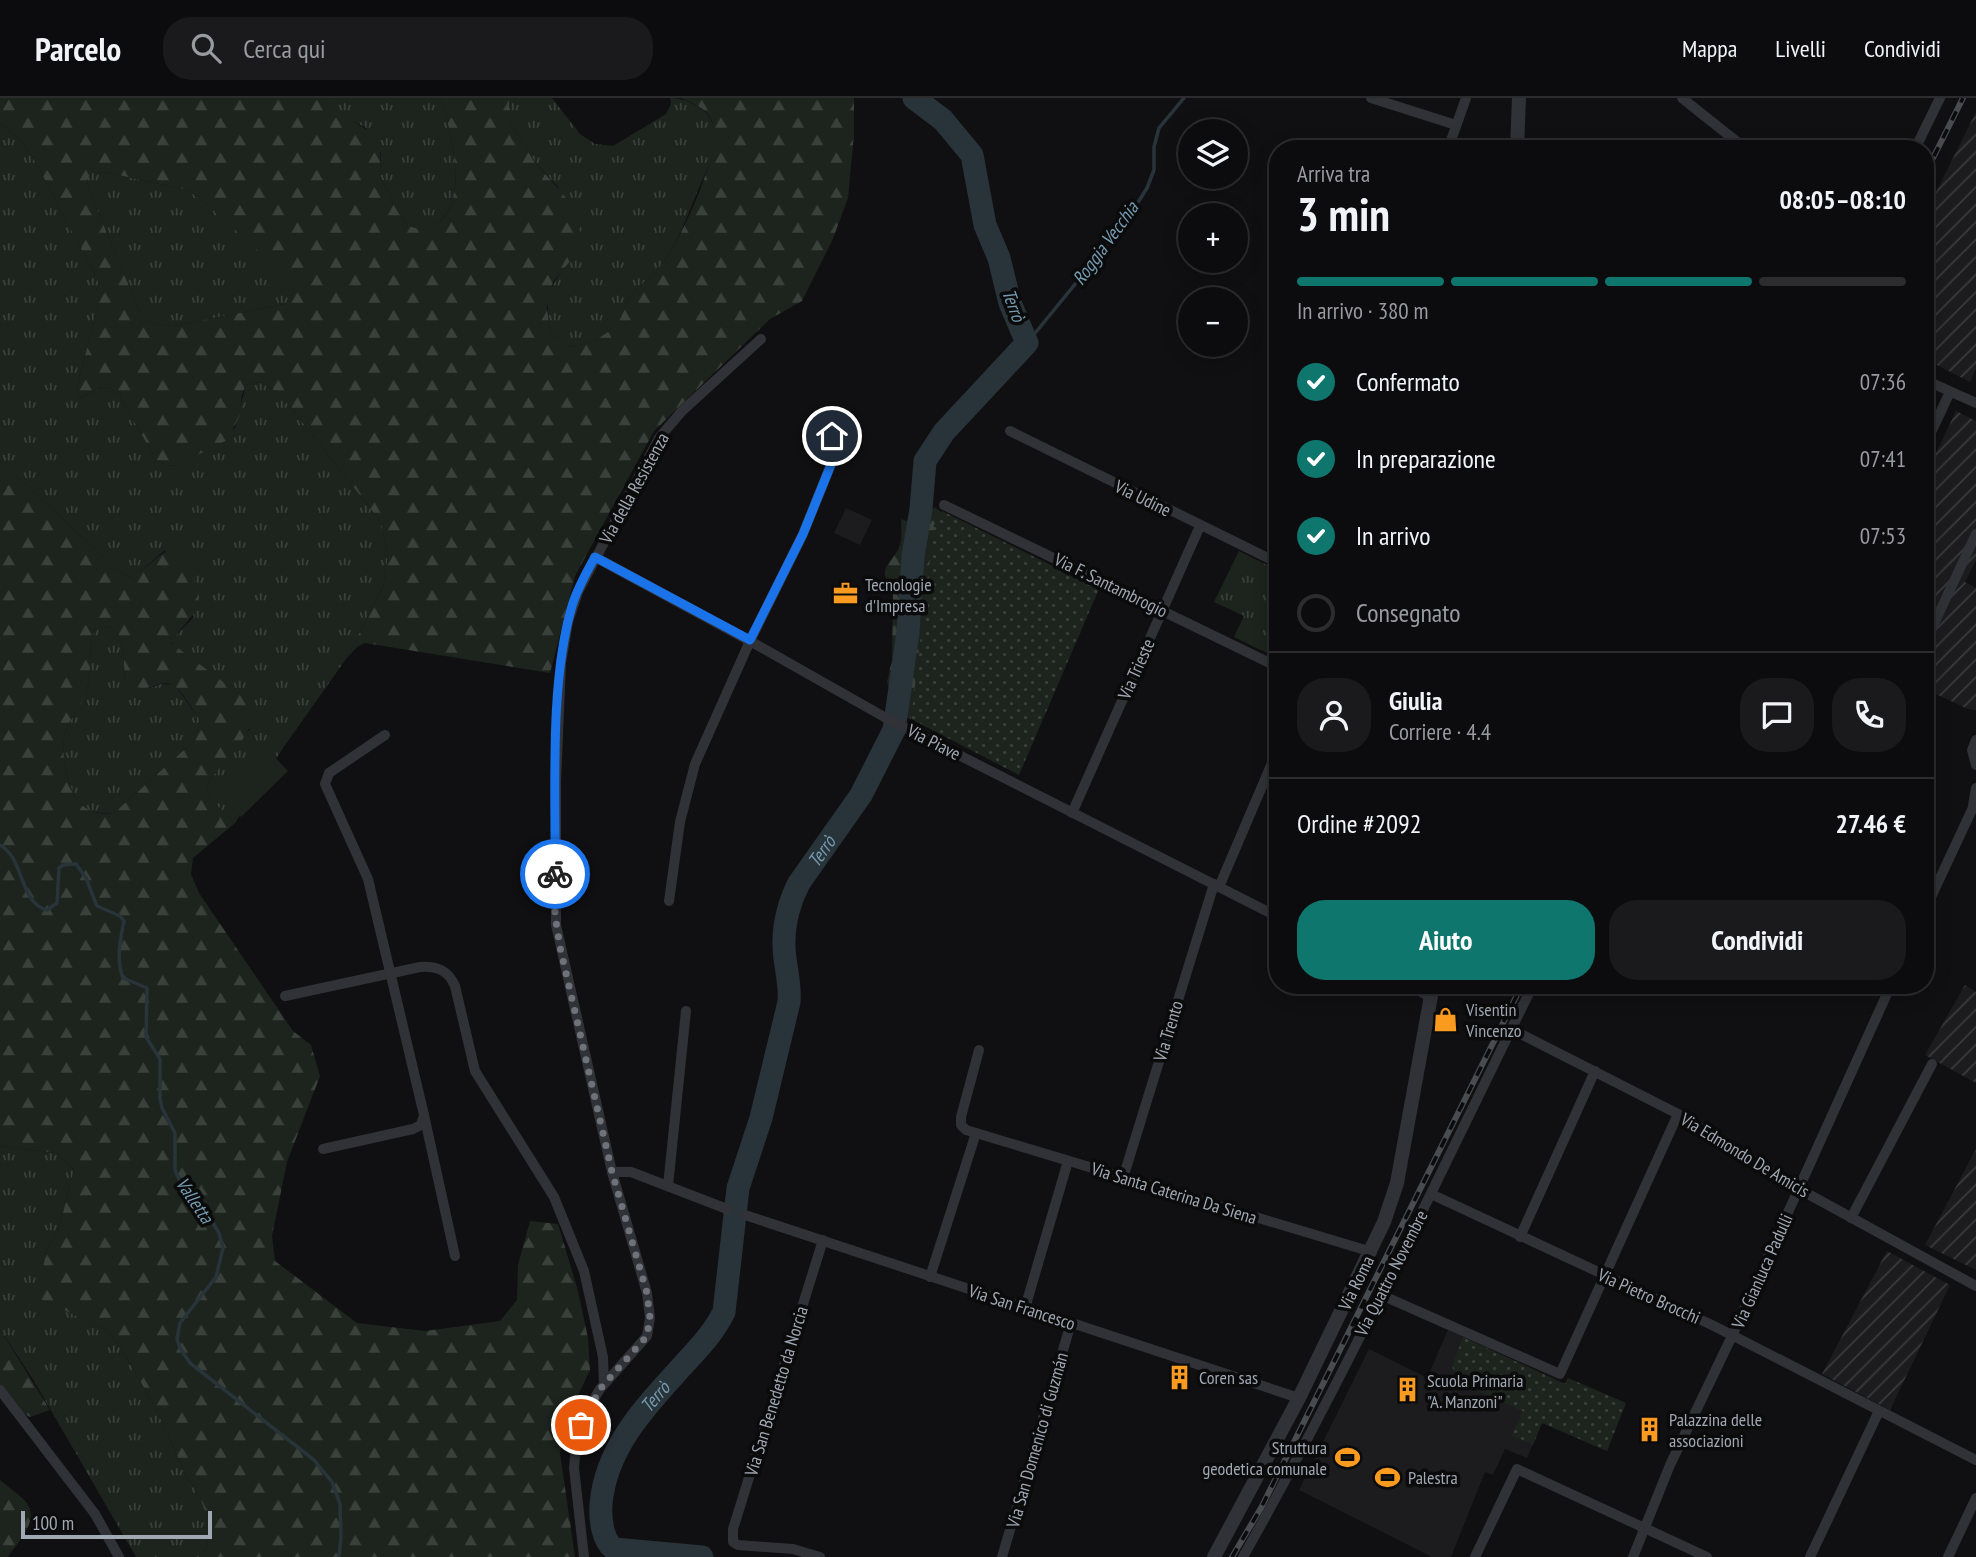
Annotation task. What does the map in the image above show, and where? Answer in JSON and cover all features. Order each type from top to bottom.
[{"type":"street","points":[[1371,98],[1456,125]]},
{"type":"street","points":[[1451,140],[1466,98]]},
{"type":"street","points":[[1517,140],[1519,98]]},
{"type":"street","points":[[1682,98],[1735,140]]},
{"type":"street","points":[[1919,140],[1940,98]]},
{"type":"street","name":"Via della Resistenza","points":[[584,1557],[575,1476],[575,1446],[585,1414],[604,1384],[643,1342],[649,1331],[650,1318],[647,1293],[612,1172],[560,947],[555,908],[560,671],[573,605],[595,557],[663,434],[679,414],[761,340]]},
{"type":"street","points":[[1934,384],[1976,402]]},
{"type":"street","points":[[1934,426],[1950,392]]},
{"type":"street","name":"Via Udine","points":[[1010,431],[1269,559]]},
{"type":"street","points":[[669,901],[688,784],[706,735],[803,534],[832,462],[832,436]]},
{"type":"street","name":"Via F. Santambrogio","points":[[944,505],[1269,663]]},
{"type":"street","name":"Via Trieste","points":[[1072,813],[1200,526]]},
{"type":"street","points":[[1934,624],[1976,534]]},
{"type":"street","name":"Via Piave","points":[[595,557],[750,640],[886,718],[1269,912]]},
{"type":"street","points":[[385,735],[329,773],[325,784],[368,880],[455,1256]]},
{"type":"street","points":[[1976,740],[1972,750],[1976,765]]},
{"type":"street","name":"Via Trento","points":[[1123,1178],[1217,885],[1269,769]]},
{"type":"street","points":[[1934,891],[1974,804],[1976,788]]},
{"type":"street","points":[[285,996],[420,967],[433,967],[448,974],[453,982],[475,1071],[554,1197],[584,1271],[603,1357],[604,1384]]},
{"type":"street","name":"Via Roma","points":[[1214,1557],[1300,1398],[1372,1252],[1388,1211],[1396,1183],[1431,994]]},
{"type":"street","name":"Via Quattro Novembre","points":[[1243,1557],[1293,1469],[1379,1294],[1432,1194],[1528,994]]},
{"type":"street","name":"Via Gianluca Padulli","points":[[1633,1557],[1670,1465],[1732,1336],[1887,994]]},
{"type":"street","points":[[668,1186],[686,1011]]},
{"type":"street","name":"Via Edmondo De Amicis","points":[[1511,1029],[1678,1114],[1799,1189],[1976,1286]]},
{"type":"street","points":[[930,1277],[976,1133],[966,1130],[961,1121],[979,1050]]},
{"type":"street","points":[[1851,1218],[1932,1064]]},
{"type":"street","points":[[1520,1237],[1595,1071]]},
{"type":"street","points":[[1379,1294],[1560,1374],[1678,1114]]},
{"type":"street","points":[[323,1149],[413,1129],[421,1125],[424,1115]]},
{"type":"street","name":"Via Santa Caterina Da Siena","points":[[976,1133],[1372,1252]]},
{"type":"street","points":[[1026,1308],[1069,1161]]},
{"type":"street","points":[[612,1172],[631,1172],[727,1209]]},
{"type":"street","name":"Via Pietro Brocchi","points":[[1432,1194],[1732,1336],[1976,1460]]},
{"type":"street","name":"Via San Francesco","points":[[745,1215],[1300,1398]]},
{"type":"street","name":"Via San Benedetto da Norcia","points":[[820,1557],[793,1549],[738,1545],[733,1542],[733,1530],[822,1240]]},
{"type":"street","name":"Via San Domenico di Guzmán","points":[[1002,1557],[1072,1323]]},
{"type":"street","points":[[0,1390],[94,1514],[119,1557]]},
{"type":"street","points":[[1810,1557],[1879,1411]]},
{"type":"street","points":[[1475,1557],[1517,1469],[1707,1557]]},
{"type":"street","points":[[1948,1557],[1976,1497]]},
{"type":"shaded area","points":[[1976,112],[1976,369],[1970,382],[1934,364],[1934,196]]},
{"type":"shaded area","points":[[1956,411],[1976,421],[1976,560],[1965,582],[1976,588],[1976,710],[1934,693],[1934,457]]},
{"type":"shaded area","points":[[846,508],[872,520],[860,545],[834,533]]},
{"type":"shaded area","points":[[1965,985],[1976,992],[1976,1083],[1925,1055]]},
{"type":"shaded area","points":[[1976,1149],[1976,1270],[1925,1245]]},
{"type":"shaded area","points":[[1887,1251],[1950,1285],[1890,1410],[1822,1374]]},
{"type":"shaded area","points":[[1448,1330],[1565,1384],[1568,1378],[1610,1443],[1607,1451],[1542,1423],[1527,1458],[1505,1449],[1493,1475],[1485,1472],[1451,1557],[1432,1557],[1299,1490],[1369,1349],[1427,1378]]},
{"type":"green space","points":[[0,98],[333,98],[347,117],[380,139],[381,177],[393,204],[408,226],[427,229],[446,215],[455,184],[453,147],[441,98],[509,98],[509,120],[535,162],[574,207],[581,236],[571,260],[553,282],[547,308],[550,331],[567,347],[593,341],[618,323],[634,293],[666,259],[691,211],[707,169],[714,132],[706,112],[681,98],[854,98],[854,134],[848,198],[832,241],[802,301],[770,319],[654,431],[575,576],[550,673],[365,643],[346,659],[383,587],[388,556],[381,522],[289,405],[270,387],[258,382],[246,385],[240,415],[227,440],[178,465],[167,466],[156,460],[120,396],[112,389],[102,387],[81,398],[76,390],[99,303],[99,283],[35,161],[21,141],[0,123]],"holes":[[[105,172],[187,190],[202,200],[287,277],[294,289],[294,298],[285,304],[173,326],[154,324],[141,315],[87,180],[92,173]]]},
{"type":"green space","points":[[333,98],[441,98],[455,166],[452,201],[446,215],[426,229],[408,226],[393,204],[381,177],[381,153],[365,127],[347,119],[335,105]]},
{"type":"green space","points":[[509,98],[552,98],[580,134],[595,144],[613,146],[666,114],[671,104],[670,98],[695,105],[706,113],[712,123],[714,147],[710,160],[671,251],[630,298],[618,323],[587,343],[567,347],[550,331],[550,292],[571,260],[558,187],[535,162],[509,120]]},
{"type":"green space","points":[[0,123],[21,141],[35,161],[99,283],[99,303],[76,390],[81,398],[102,387],[112,389],[120,396],[156,460],[167,466],[178,465],[235,428],[246,385],[258,382],[270,387],[289,405],[381,522],[388,556],[383,587],[346,659],[283,748],[235,823],[211,800],[206,791],[209,781],[250,729],[170,641],[194,617],[165,550],[137,574],[130,577],[122,574],[0,461]]},
{"type":"green space","points":[[105,172],[187,190],[202,200],[288,277],[294,289],[294,298],[285,304],[173,326],[154,324],[141,315],[89,190],[87,180],[92,173]]},
{"type":"green space","points":[[0,461],[122,574],[130,577],[169,550],[176,548],[186,554],[199,596],[198,609],[170,642],[255,706],[254,716],[245,736],[209,781],[206,791],[211,800],[235,823],[193,858],[191,874],[199,893],[293,1031],[311,1045],[320,1076],[287,1162],[272,1236],[275,1261],[357,1323],[425,1331],[500,1321],[517,1300],[518,1265],[530,1221],[558,1224],[578,1291],[588,1338],[590,1370],[566,1421],[560,1453],[575,1557],[199,1557],[207,1548],[210,1524],[157,1411],[130,1363],[109,1331],[38,1298],[46,1251],[58,1232],[74,1170],[56,1153],[0,1146]],"holes":[[[107,626],[118,633],[123,647],[125,681],[140,688],[161,684],[176,687],[200,720],[195,740],[114,813],[102,813],[91,811],[77,800],[66,770],[63,748],[66,730],[82,702],[88,684],[95,629]]]},
{"type":"green space","points":[[934,507],[946,515],[911,719],[899,714],[922,580],[916,552],[924,525]]},
{"type":"green space","points":[[942,511],[1099,589],[1019,775],[911,719],[934,525]]},
{"type":"green space","points":[[901,519],[914,524],[907,618],[894,702],[887,682],[892,660],[893,590],[887,582],[885,570],[901,541]]},
{"type":"green space","points":[[1239,551],[1269,566],[1269,654],[1234,637],[1244,616],[1214,602]]},
{"type":"green space","points":[[107,626],[118,633],[123,647],[125,681],[150,688],[161,684],[175,685],[200,720],[195,740],[114,813],[90,810],[77,800],[66,770],[63,748],[66,730],[82,702],[88,684],[92,637],[95,629]]},
{"type":"green space","points":[[265,747],[288,771],[241,817],[218,792]]},
{"type":"green space","points":[[0,1146],[56,1153],[74,1170],[58,1232],[46,1251],[39,1298],[109,1331],[130,1363],[157,1411],[210,1524],[207,1548],[199,1557],[136,1557],[34,1381],[0,1329]]},
{"type":"green space","points":[[0,1329],[50,1410],[30,1417],[0,1398]]},
{"type":"green space","points":[[1463,1337],[1565,1384],[1568,1378],[1626,1403],[1607,1451],[1542,1423],[1533,1445],[1512,1435],[1523,1411],[1458,1382],[1452,1366]]},
{"type":"green space","points":[[0,1480],[26,1502],[31,1516],[26,1531],[8,1557],[0,1557]]},
{"type":"waterway","name":"Terrò","points":[[702,1557],[614,1549],[604,1534],[602,1522],[604,1483],[611,1463],[631,1428],[706,1339],[724,1312],[738,1188],[761,1118],[789,1002],[784,949],[788,911],[799,883],[861,795],[894,730],[908,632],[913,556],[925,461],[944,432],[1027,343],[1010,303],[999,258],[985,225],[972,155],[943,120],[914,98]]},
{"type":"waterway","name":"Roggia Vecchia","points":[[1027,343],[1125,223],[1147,188],[1154,170],[1154,147],[1159,128],[1184,98]]},
{"type":"waterway","name":"Valletta","points":[[0,845],[14,860],[26,890],[38,906],[47,910],[57,903],[59,868],[76,864],[86,878],[97,906],[120,916],[124,921],[119,950],[121,971],[123,978],[147,988],[146,1037],[160,1059],[160,1098],[162,1108],[175,1133],[175,1170],[183,1188],[210,1218],[219,1233],[223,1248],[216,1277],[180,1323],[177,1339],[180,1348],[190,1363],[314,1460],[332,1482],[340,1504],[339,1557]]},
{"type":"railway","points":[[1934,156],[1963,98]]},
{"type":"railway","points":[[1232,1557],[1261,1508],[1518,994]]},
{"type":"way so far","points":[[555,874],[555,915],[560,947],[612,1172],[647,1293],[650,1313],[647,1336],[600,1389],[581,1425]]},
{"type":"place","name":"Tecnologie d'Impresa","points":[[845,594]]},
{"type":"place","name":"Visentin Vincenzo","points":[[1446,1019]]},
{"type":"place","name":"Coren sas","points":[[1179,1377]]},
{"type":"place","name":"Scuola Primaria \"A. Manzoni\"","points":[[1407,1390]]},
{"type":"place","name":"Palazzina delle associazioni","points":[[1649,1429]]},
{"type":"place","name":"Struttura geodetica comunale","points":[[1347,1457]]},
{"type":"place","name":"Palestra","points":[[1388,1477]]},
{"type":"route","points":[[555,874],[561,663],[573,605],[595,557],[750,640],[803,534],[832,462],[832,436]]}]
